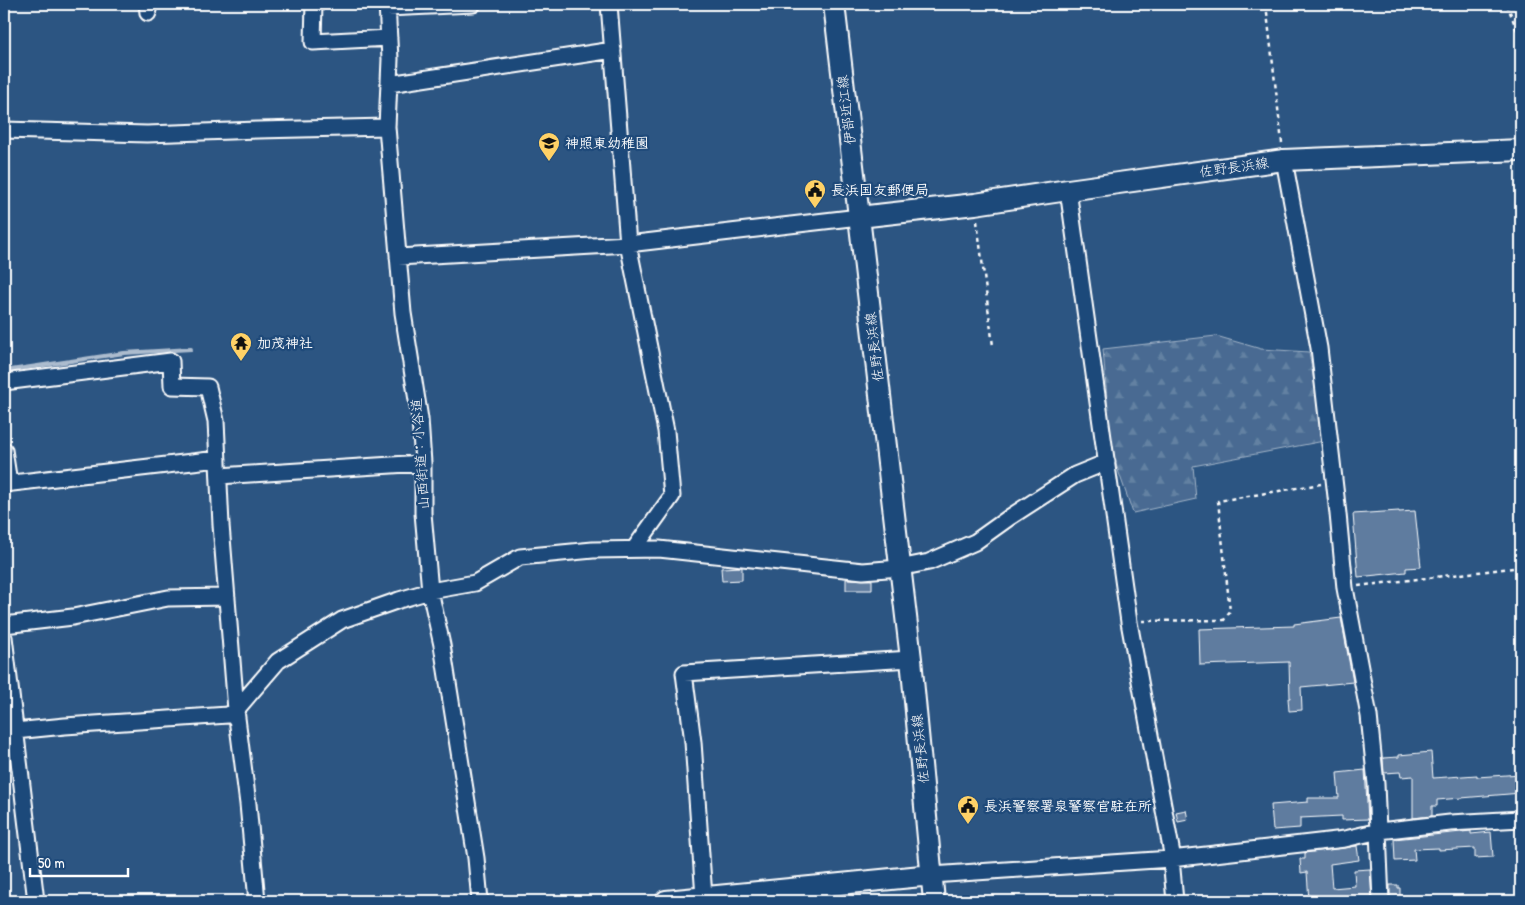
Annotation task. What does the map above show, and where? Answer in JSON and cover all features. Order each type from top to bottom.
[{"type":"main road","name":"伊部近江線","points":[[834,4],[859,217]]},
{"type":"main road","name":"佐野長浜線","points":[[932,875],[911,659],[859,217],[975,204],[1284,160],[1521,150]]},
{"type":"main road","points":[[666,901],[932,875],[934,901]]},
{"type":"street","points":[[314,4],[313,42],[389,38]]},
{"type":"street","points":[[387,6],[474,4]]},
{"type":"street","points":[[610,4],[628,244],[666,431],[672,496],[634,549]]},
{"type":"street","name":"山西街道：小谷道","points":[[387,6],[390,59],[387,128],[395,202],[403,313],[420,418],[423,463],[423,513],[430,591],[442,644],[476,858],[480,901]]},
{"type":"street","points":[[389,84],[613,50]]},
{"type":"street","points":[[4,130],[147,134],[387,128]]},
{"type":"street","points":[[1284,160],[1319,348],[1345,588],[1369,716],[1379,831],[1381,901]]},
{"type":"street","points":[[1068,190],[1129,622],[1172,859],[1175,901]]},
{"type":"street","points":[[398,257],[628,244],[859,217]]},
{"type":"street","points":[[4,382],[171,361],[172,386],[208,387],[216,421],[236,710],[248,804],[257,901]]},
{"type":"street","points":[[4,450],[7,484],[218,459]]},
{"type":"street","points":[[15,731],[228,715],[236,710],[278,661],[342,620],[430,591],[475,584],[520,557],[593,550],[658,549],[863,571],[899,568],[929,562],[975,542],[1075,475],[1107,462]]},
{"type":"street","points":[[219,476],[423,463]]},
{"type":"street","points":[[4,626],[74,617],[168,598],[227,597]]},
{"type":"street","points":[[4,637],[36,901]]},
{"type":"street","points":[[704,897],[694,742],[684,673],[911,659]]},
{"type":"street","points":[[932,875],[1172,859],[1345,839],[1379,831],[1450,823],[1521,819]]},
{"type":"path","points":[[1266,4],[1284,160]]},
{"type":"path","points":[[1507,4],[1521,41]]},
{"type":"path","points":[[975,204],[993,346]]},
{"type":"path","points":[[1129,622],[1224,620],[1230,611],[1218,501],[1335,482]]},
{"type":"path","points":[[1345,588],[1521,567]]},
{"type":"green space","points":[[1216,336],[1261,349],[1309,352],[1324,441],[1193,466],[1196,499],[1133,513],[1111,450],[1103,349]]},
{"type":"building","points":[[1415,511],[1421,567],[1406,568],[1406,572],[1358,577],[1353,514]]},
{"type":"building","points":[[742,567],[742,580],[722,581],[721,568]]},
{"type":"building","points":[[846,579],[872,580],[872,590],[846,590]]},
{"type":"building","points":[[1341,618],[1353,682],[1301,687],[1302,710],[1289,711],[1289,662],[1200,665],[1199,629],[1294,626],[1294,624]]},
{"type":"building","points":[[1431,752],[1433,778],[1521,774],[1521,793],[1437,800],[1437,806],[1432,806],[1432,816],[1413,818],[1413,776],[1401,777],[1400,772],[1384,773],[1383,758]]},
{"type":"building","points":[[1365,770],[1368,819],[1342,820],[1342,816],[1300,818],[1300,828],[1273,830],[1271,805],[1308,802],[1308,798],[1339,798],[1337,773]]},
{"type":"building","points":[[1186,810],[1188,820],[1178,822],[1176,812]]},
{"type":"building","points":[[1471,831],[1471,834],[1491,832],[1493,857],[1475,858],[1475,848],[1414,849],[1415,860],[1395,861],[1394,839]]},
{"type":"building","points":[[1357,846],[1359,860],[1330,864],[1332,888],[1355,886],[1354,870],[1370,869],[1372,901],[1309,901],[1307,872],[1301,873],[1300,859],[1305,859],[1305,853]]},
{"type":"building","points":[[1390,885],[1398,885],[1398,888],[1400,888],[1400,901],[1390,901]]},
{"type":"waterway","points":[[4,371],[124,353],[191,349]]},
{"type":"place","name":"神照東幼稚園","points":[[549,162]]},
{"type":"place","name":"長浜国友郵便局","points":[[815,209]]},
{"type":"place","name":"加茂神社","points":[[241,362]]},
{"type":"place","name":"長浜警察署泉警察官駐在所","points":[[968,825]]}]
